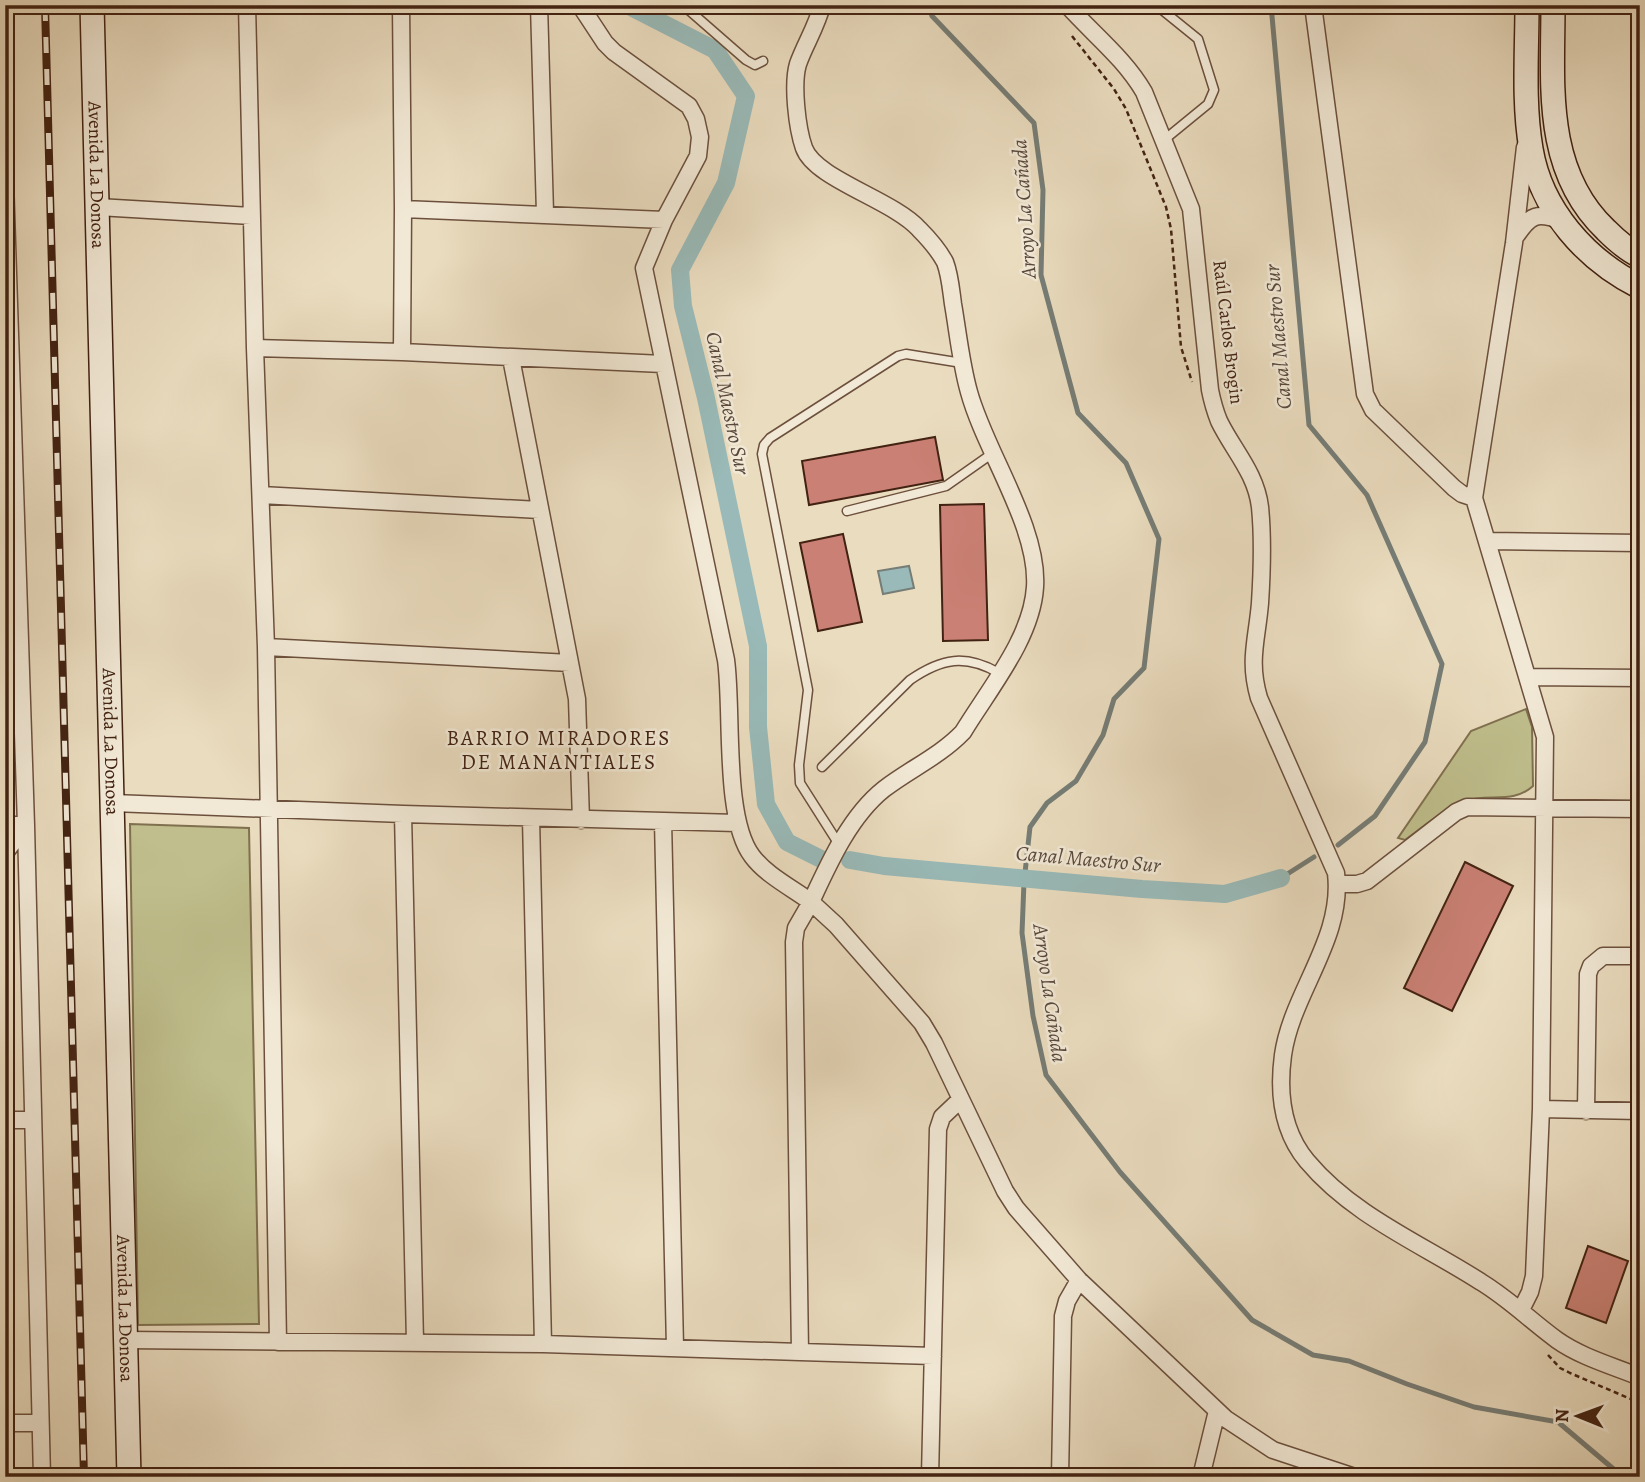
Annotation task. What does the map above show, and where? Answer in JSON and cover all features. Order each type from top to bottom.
[{"type":"main road","name":"Avenida La Donosa","points":[[92,5],[129,1477]]},
{"type":"main road","points":[[1527,5],[1527,124],[1539,177],[1562,221],[1597,261],[1640,286]]},
{"type":"main road","points":[[1553,5],[1553,109],[1558,145],[1567,171],[1582,201],[1597,221],[1616,240],[1640,256]]},
{"type":"street","points":[[247,5],[251,216],[266,647],[278,1342]]},
{"type":"street","points":[[401,5],[402,352]]},
{"type":"street","points":[[539,5],[545,213]]},
{"type":"street","points":[[580,5],[614,52],[689,106],[696,119],[698,156],[664,219],[644,268],[726,660],[732,785],[737,823],[751,855],[836,925],[922,1023],[1005,1191],[1016,1208],[1079,1280],[1217,1411],[1251,1437],[1273,1450],[1354,1477]]},
{"type":"street","points":[[800,1352],[794,942],[796,928],[840,846],[867,806],[882,790],[950,745],[963,732],[1023,634],[1035,587],[1034,561],[1025,530],[969,394],[944,260],[908,218],[824,171],[811,161],[804,150],[798,126],[797,65],[822,5]]},
{"type":"street","name":"Raúl Carlos Brogin","points":[[1068,5],[1130,70],[1144,92],[1191,209],[1214,407],[1258,493],[1260,604],[1252,658],[1254,678],[1259,698],[1329,856],[1337,884]]},
{"type":"street","points":[[1313,5],[1365,394],[1373,410],[1445,479],[1462,494],[1474,498]]},
{"type":"street","points":[[1521,1310],[1534,1276],[1541,1109],[1545,737],[1474,498],[1515,238],[1527,124]]},
{"type":"street","points":[[5,181],[14,703],[26,825],[42,1477]]},
{"type":"street","points":[[98,207],[251,216]]},
{"type":"street","points":[[403,209],[664,219]]},
{"type":"street","points":[[1515,238],[1525,222],[1535,216],[1545,215],[1562,221]]},
{"type":"street","points":[[255,348],[663,363]]},
{"type":"street","points":[[511,358],[579,721],[581,820]]},
{"type":"street","points":[[261,495],[539,510]]},
{"type":"street","points":[[1488,541],[1640,543]]},
{"type":"street","points":[[266,647],[570,663]]},
{"type":"street","points":[[1529,677],[1640,678]]},
{"type":"street","points":[[113,803],[737,823]]},
{"type":"street","points":[[1640,809],[1467,807],[1456,812],[1367,881],[1337,884],[1334,920],[1290,1027],[1281,1076],[1282,1105],[1291,1135],[1306,1160],[1359,1209],[1481,1281],[1566,1345],[1640,1377]]},
{"type":"street","points":[[403,814],[415,1342]]},
{"type":"street","points":[[531,818],[543,1344]]},
{"type":"street","points":[[663,821],[675,1347]]},
{"type":"street","points":[[5,825],[26,825]]},
{"type":"street","points":[[5,853],[26,825]]},
{"type":"street","points":[[1586,1111],[1588,974],[1591,966],[1603,956],[1640,956]]},
{"type":"street","points":[[930,1477],[938,1129],[942,1116],[961,1099]]},
{"type":"street","points":[[1541,1109],[1640,1111]]},
{"type":"street","points":[[5,1120],[33,1120]]},
{"type":"street","points":[[1060,1477],[1063,1316],[1067,1301],[1079,1280]]},
{"type":"street","points":[[125,1340],[543,1344],[933,1356]]},
{"type":"street","points":[[1201,1477],[1217,1411]]},
{"type":"street","points":[[5,1423],[40,1423]]},
{"type":"lane","points":[[683,5],[746,60],[755,65],[763,61]]},
{"type":"lane","points":[[1156,5],[1198,39],[1213,90],[1208,104],[1164,140]]},
{"type":"lane","points":[[840,846],[800,783],[799,765],[808,690],[762,454],[764,445],[770,438],[898,356],[906,354],[962,363]]},
{"type":"lane","points":[[847,510],[946,486],[993,453]]},
{"type":"lane","points":[[822,767],[910,680],[925,670],[946,661],[968,661],[983,664],[999,673]]},
{"type":"shaded area","points":[[1526,709],[1532,727],[1533,786],[1509,797],[1465,801],[1442,813],[1405,840],[1398,838],[1471,731]]},
{"type":"shaded area","points":[[130,824],[249,828],[259,1324],[138,1325]]},
{"type":"water","points":[[909,566],[914,588],[883,594],[878,571]]},
{"type":"building","points":[[935,437],[943,480],[809,505],[802,461]]},
{"type":"building","points":[[984,504],[988,640],[943,641],[940,505]]},
{"type":"building","points":[[843,534],[862,622],[818,631],[800,543]]},
{"type":"building","points":[[1465,862],[1513,886],[1452,1011],[1404,988]]},
{"type":"building","points":[[1588,1246],[1628,1261],[1606,1323],[1566,1308]]},
{"type":"waterway","name":"Canal Maestro Sur","points":[[627,5],[715,50],[746,96],[726,183],[680,270],[683,306],[706,398],[758,646],[758,727],[766,804],[787,842],[821,859]]},
{"type":"waterway","name":"Arroyo La Cañada","points":[[929,5],[932,16],[1034,123],[1043,190],[1041,275],[1078,413],[1126,463],[1159,539],[1144,668],[1114,699],[1103,735],[1076,781],[1047,803],[1030,827],[1022,933],[1033,1016],[1046,1075],[1120,1172],[1252,1320],[1313,1355],[1349,1361],[1474,1407],[1558,1422],[1623,1477]]},
{"type":"waterway","name":"Canal Maestro Sur","points":[[1271,5],[1309,425],[1367,495],[1442,664],[1425,742],[1375,816],[1338,845]]},
{"type":"waterway","name":"Canal Maestro Sur","points":[[1281,878],[1314,857]]},
{"type":"waterway","name":"Canal Maestro Sur","points":[[850,860],[884,866],[1225,894],[1281,878]]},
{"type":"railway","points":[[45,5],[84,1477]]},
{"type":"district","name":"BARRIO MIRADORES DE MANANTIALES","points":[[559,750]]}]
